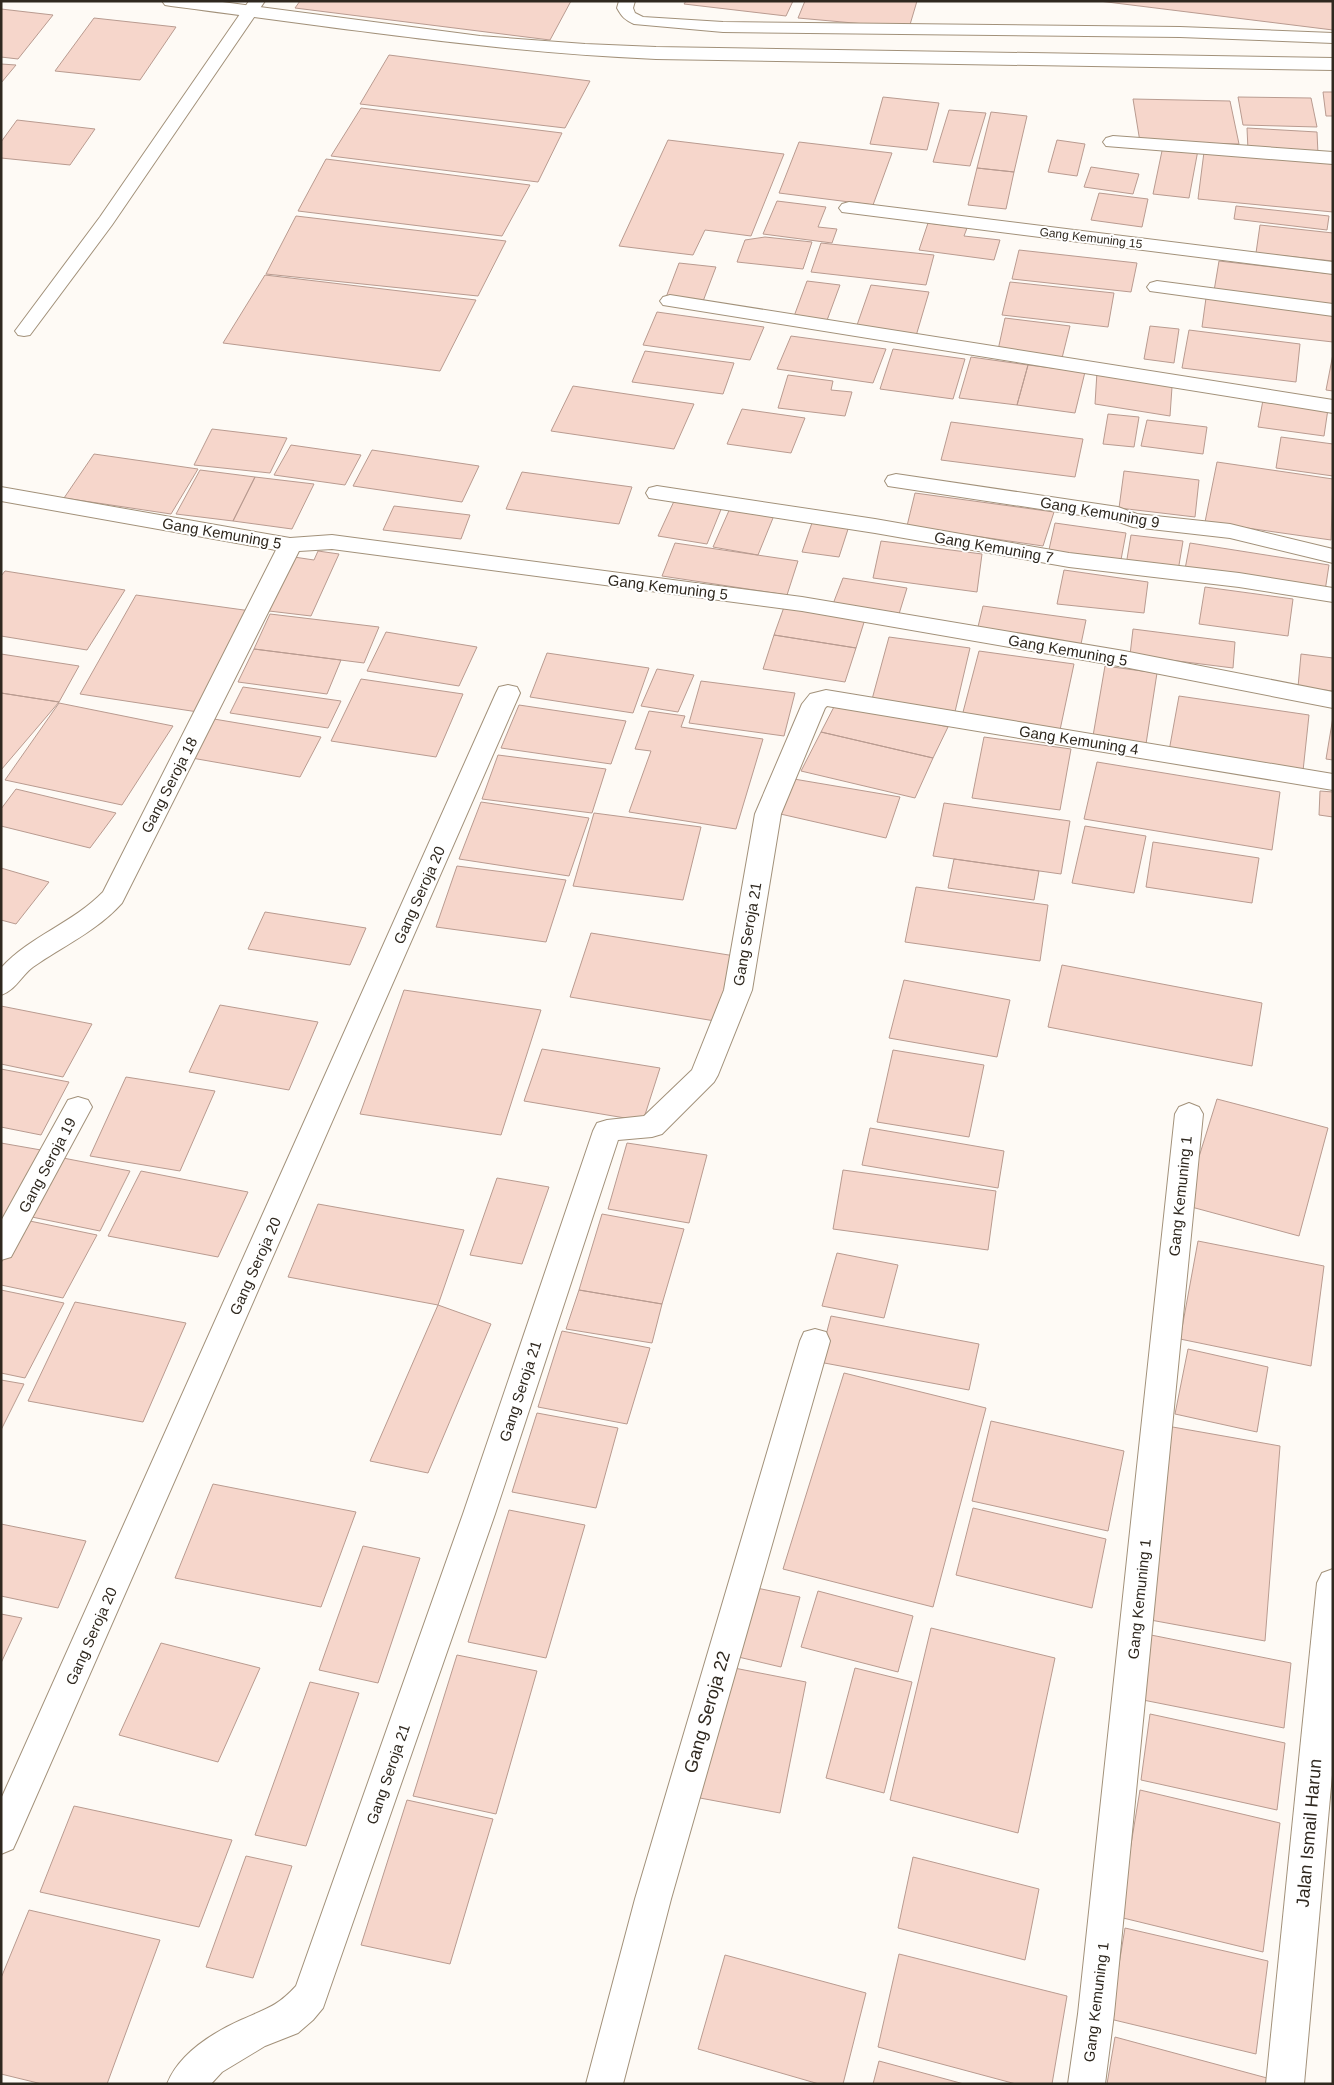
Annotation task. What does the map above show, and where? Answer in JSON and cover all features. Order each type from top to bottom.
[{"type":"street","points":[[171,1],[253,6],[480,41],[585,50],[656,53],[1333,64]]},
{"type":"street","points":[[1114,142],[1333,158]]},
{"type":"street","name":"Gang Kemuning 15","points":[[849,208],[1333,268]]},
{"type":"street","points":[[1157,288],[1333,310]]},
{"type":"street","points":[[670,302],[1333,406]]},
{"type":"street","name":"Gang Kemuning 9","points":[[896,481],[1110,512],[1133,520],[1230,531],[1333,556]]},
{"type":"street","name":"Gang Kemuning 7","points":[[657,493],[847,521],[1069,560],[1239,580],[1333,595]]},
{"type":"street","name":"Gang Kemuning 5","points":[[1,494],[290,545],[332,542],[802,604],[1124,659],[1333,700]]},
{"type":"street","name":"Gang Seroja 18","points":[[1,985],[22,962],[98,913],[113,897],[290,545]]},
{"type":"street","name":"Gang Seroja 20","points":[[1,1838],[508,693]]},
{"type":"street","name":"Gang Kemuning 4","points":[[826,698],[1333,782]]},
{"type":"street","name":"Gang Seroja 21","points":[[186,2084],[209,2059],[252,2033],[285,2020],[300,2008],[310,1996],[479,1514],[607,1131],[652,1126],[704,1075],[738,990],[768,814],[814,704],[826,698]]},
{"type":"street","name":"Gang Seroja 19","points":[[1,1249],[78,1106]]},
{"type":"street","name":"Gang Kemuning 1","points":[[1086,2084],[1096,2014],[1189,1114]]},
{"type":"street","name":"Gang Seroja 22","points":[[604,2084],[653,1899],[815,1341]]},
{"type":"street","name":"Jalan Ismail Harun","points":[[1285,2084],[1333,1583]]},
{"type":"lane","points":[[627,1],[625,8],[629,16],[640,21],[723,27],[1180,32],[1333,38]]},
{"type":"lane","points":[[24,332],[106,221],[253,6]]},
{"type":"building","points":[[300,1],[571,1],[550,40],[295,8]]},
{"type":"building","points":[[686,1],[793,1],[786,16],[684,4]]},
{"type":"building","points":[[805,1],[917,1],[909,28],[798,18]]},
{"type":"building","points":[[1099,1],[1333,1],[1333,30]]},
{"type":"building","points":[[1,9],[53,15],[18,59],[1,57]]},
{"type":"building","points":[[94,18],[176,27],[140,80],[55,71]]},
{"type":"building","points":[[389,55],[590,81],[565,128],[360,104]]},
{"type":"building","points":[[1,64],[16,65],[1,83]]},
{"type":"building","points":[[1323,92],[1333,92],[1333,116],[1326,116]]},
{"type":"building","points":[[883,97],[939,103],[927,150],[870,144]]},
{"type":"building","points":[[1238,97],[1311,98],[1317,127],[1243,125]]},
{"type":"building","points":[[1133,99],[1230,101],[1239,144],[1140,142]]},
{"type":"building","points":[[361,108],[562,133],[538,182],[331,156]]},
{"type":"building","points":[[949,110],[986,113],[970,166],[933,162]]},
{"type":"building","points":[[991,112],[1027,116],[1014,172],[977,168]]},
{"type":"building","points":[[17,120],[95,129],[70,165],[1,158],[1,142]]},
{"type":"building","points":[[1247,128],[1317,132],[1318,154],[1248,150]]},
{"type":"building","points":[[668,140],[784,154],[751,236],[705,230],[693,255],[619,246]]},
{"type":"building","points":[[1057,140],[1085,144],[1077,176],[1048,172]]},
{"type":"building","points":[[799,142],[892,153],[873,205],[779,193]]},
{"type":"building","points":[[1163,146],[1198,150],[1189,198],[1153,194]]},
{"type":"building","points":[[1204,152],[1333,164],[1333,212],[1198,199]]},
{"type":"building","points":[[326,159],[530,185],[502,236],[298,211]]},
{"type":"building","points":[[1091,167],[1139,174],[1133,194],[1084,187]]},
{"type":"building","points":[[977,168],[1014,172],[1006,209],[968,205]]},
{"type":"building","points":[[1099,193],[1148,199],[1142,227],[1091,220]]},
{"type":"building","points":[[777,201],[826,207],[818,227],[837,229],[832,243],[763,234]]},
{"type":"building","points":[[1236,206],[1329,216],[1327,230],[1234,219]]},
{"type":"building","points":[[296,216],[506,241],[478,296],[266,274]]},
{"type":"building","points":[[928,223],[967,228],[964,236],[1000,240],[994,260],[919,250]]},
{"type":"building","points":[[1260,225],[1333,233],[1333,261],[1256,253]]},
{"type":"building","points":[[765,237],[812,242],[803,269],[737,262],[745,240]]},
{"type":"building","points":[[821,243],[934,255],[926,285],[811,272]]},
{"type":"building","points":[[1019,250],[1137,263],[1131,292],[1012,279]]},
{"type":"building","points":[[1219,261],[1333,274],[1333,305],[1214,291]]},
{"type":"building","points":[[679,263],[716,267],[702,304],[665,300]]},
{"type":"building","points":[[265,275],[476,300],[440,371],[223,343]]},
{"type":"building","points":[[807,281],[840,285],[826,323],[793,319]]},
{"type":"building","points":[[1010,282],[1114,293],[1108,327],[1002,315]]},
{"type":"building","points":[[871,285],[929,292],[916,336],[856,328]]},
{"type":"building","points":[[1206,298],[1333,312],[1333,342],[1202,327]]},
{"type":"building","points":[[657,312],[764,327],[750,360],[643,345]]},
{"type":"building","points":[[1005,318],[1070,326],[1062,358],[998,350]]},
{"type":"building","points":[[1150,326],[1179,329],[1174,363],[1144,359]]},
{"type":"building","points":[[1189,330],[1300,344],[1296,382],[1182,368]]},
{"type":"building","points":[[791,336],[886,349],[873,383],[777,369]]},
{"type":"building","points":[[893,349],[965,359],[953,399],[880,389]]},
{"type":"building","points":[[645,351],[734,363],[723,394],[632,382]]},
{"type":"building","points":[[1333,354],[1333,391],[1326,390]]},
{"type":"building","points":[[971,357],[1028,365],[1017,405],[959,398]]},
{"type":"building","points":[[1028,365],[1085,372],[1075,413],[1017,405]]},
{"type":"building","points":[[1097,372],[1172,387],[1170,416],[1095,404]]},
{"type":"building","points":[[788,375],[833,381],[831,390],[852,392],[845,416],[778,408]]},
{"type":"building","points":[[573,386],[694,404],[674,449],[551,431]]},
{"type":"building","points":[[1263,400],[1328,409],[1324,436],[1258,427]]},
{"type":"building","points":[[742,409],[805,418],[791,453],[727,444]]},
{"type":"building","points":[[1108,414],[1139,417],[1134,447],[1103,444]]},
{"type":"building","points":[[1147,420],[1207,427],[1203,454],[1141,446]]},
{"type":"building","points":[[951,422],[1083,439],[1075,477],[941,460]]},
{"type":"building","points":[[212,429],[287,438],[270,473],[194,465]]},
{"type":"building","points":[[1281,437],[1333,444],[1333,476],[1276,468]]},
{"type":"building","points":[[291,445],[361,455],[345,485],[274,475]]},
{"type":"building","points":[[372,450],[479,466],[462,502],[353,486]]},
{"type":"building","points":[[94,454],[198,469],[171,514],[64,498]]},
{"type":"building","points":[[1217,462],[1333,479],[1331,540],[1205,522]]},
{"type":"building","points":[[200,470],[255,477],[233,521],[176,514]]},
{"type":"building","points":[[1124,471],[1199,480],[1195,517],[1119,508]]},
{"type":"building","points":[[522,472],[632,487],[619,524],[506,509]]},
{"type":"building","points":[[255,477],[314,484],[292,529],[233,521]]},
{"type":"building","points":[[915,493],[1054,512],[1043,546],[907,526]]},
{"type":"building","points":[[675,499],[722,507],[707,544],[658,536]]},
{"type":"building","points":[[394,506],[470,515],[461,539],[383,530]]},
{"type":"building","points":[[731,506],[775,513],[758,555],[713,547]]},
{"type":"building","points":[[814,517],[850,523],[839,557],[802,552]]},
{"type":"building","points":[[1055,523],[1126,533],[1120,565],[1048,554]]},
{"type":"building","points":[[1131,535],[1183,541],[1178,571],[1126,565]]},
{"type":"building","points":[[881,541],[982,554],[977,592],[873,578]]},
{"type":"building","points":[[675,543],[798,561],[787,595],[662,576]]},
{"type":"building","points":[[1190,543],[1329,565],[1325,591],[1185,569]]},
{"type":"building","points":[[318,551],[339,554],[311,616],[269,611],[294,557],[314,560]]},
{"type":"building","points":[[1064,570],[1148,582],[1144,613],[1057,604]]},
{"type":"building","points":[[5,571],[125,590],[87,650],[1,636],[1,576]]},
{"type":"building","points":[[843,578],[907,588],[899,614],[833,604]]},
{"type":"building","points":[[1205,587],[1293,599],[1288,636],[1199,624]]},
{"type":"building","points":[[136,595],[251,611],[198,712],[80,694]]},
{"type":"building","points":[[983,606],[1086,620],[1081,644],[977,631]]},
{"type":"building","points":[[784,607],[865,619],[856,648],[774,635]]},
{"type":"building","points":[[270,614],[379,627],[364,663],[254,649]]},
{"type":"building","points":[[1133,629],[1235,642],[1233,668],[1130,655]]},
{"type":"building","points":[[386,632],[477,647],[459,686],[367,671]]},
{"type":"building","points":[[774,635],[856,648],[845,682],[763,669]]},
{"type":"building","points":[[889,637],[970,648],[954,716],[871,703]]},
{"type":"building","points":[[254,649],[341,660],[327,694],[238,682]]},
{"type":"building","points":[[979,651],[1074,664],[1060,730],[962,716]]},
{"type":"building","points":[[547,653],[649,668],[633,713],[530,697]]},
{"type":"building","points":[[1,654],[79,666],[59,702],[1,693]]},
{"type":"building","points":[[1301,654],[1333,658],[1333,691],[1298,687]]},
{"type":"building","points":[[1105,666],[1157,673],[1146,744],[1093,736]]},
{"type":"building","points":[[657,669],[694,675],[678,712],[641,706]]},
{"type":"building","points":[[361,679],[463,694],[436,757],[331,741]]},
{"type":"building","points":[[701,681],[795,693],[784,736],[689,723]]},
{"type":"building","points":[[243,687],[341,701],[328,728],[230,713]]},
{"type":"building","points":[[1,693],[59,702],[1,770]]},
{"type":"building","points":[[1179,696],[1309,715],[1303,771],[1169,751]]},
{"type":"building","points":[[837,701],[948,727],[933,758],[821,732]]},
{"type":"building","points":[[59,703],[173,726],[122,805],[5,780]]},
{"type":"building","points":[[519,705],[626,721],[611,764],[501,748]]},
{"type":"building","points":[[649,711],[685,716],[681,727],[763,739],[736,829],[629,812],[651,751],[635,749]]},
{"type":"building","points":[[1333,717],[1333,760],[1326,759]]},
{"type":"building","points":[[208,718],[321,737],[300,777],[186,757]]},
{"type":"building","points":[[821,732],[933,758],[915,798],[801,771]]},
{"type":"building","points":[[984,737],[1071,749],[1060,810],[972,798]]},
{"type":"building","points":[[498,755],[606,769],[592,813],[482,799]]},
{"type":"building","points":[[1097,762],[1280,792],[1272,850],[1084,819]]},
{"type":"building","points":[[788,778],[900,797],[886,838],[776,813]]},
{"type":"building","points":[[16,789],[116,813],[90,848],[1,826],[1,809]]},
{"type":"building","points":[[1320,791],[1333,792],[1333,817],[1319,815]]},
{"type":"building","points":[[481,802],[589,818],[569,876],[459,859]]},
{"type":"building","points":[[944,803],[1070,821],[1061,874],[933,856]]},
{"type":"building","points":[[594,813],[701,827],[683,900],[573,886]]},
{"type":"building","points":[[1085,826],[1146,836],[1134,893],[1072,883]]},
{"type":"building","points":[[1153,842],[1259,858],[1252,903],[1146,887]]},
{"type":"building","points":[[954,859],[1039,871],[1034,900],[948,888]]},
{"type":"building","points":[[457,866],[566,880],[546,942],[436,927]]},
{"type":"building","points":[[1,868],[49,882],[16,924],[1,920]]},
{"type":"building","points":[[916,887],[1048,905],[1040,961],[905,942]]},
{"type":"building","points":[[265,912],[366,928],[350,965],[248,949]]},
{"type":"building","points":[[591,933],[735,956],[715,1021],[570,997]]},
{"type":"building","points":[[1062,965],[1262,1003],[1252,1066],[1048,1027]]},
{"type":"building","points":[[904,980],[1010,1000],[997,1057],[889,1038]]},
{"type":"building","points":[[404,990],[541,1010],[501,1135],[360,1114]]},
{"type":"building","points":[[220,1005],[318,1022],[289,1090],[189,1072]]},
{"type":"building","points":[[1,1006],[92,1024],[63,1077],[1,1064]]},
{"type":"building","points":[[542,1049],[660,1068],[643,1121],[524,1101]]},
{"type":"building","points":[[893,1050],[984,1065],[969,1137],[877,1122]]},
{"type":"building","points":[[1,1069],[69,1082],[41,1135],[1,1127]]},
{"type":"building","points":[[126,1077],[215,1091],[180,1171],[90,1156]]},
{"type":"building","points":[[1217,1099],[1328,1128],[1299,1236],[1184,1205]]},
{"type":"building","points":[[870,1128],[1004,1151],[998,1188],[862,1165]]},
{"type":"building","points":[[1,1143],[41,1150],[1,1233]]},
{"type":"building","points":[[627,1143],[707,1155],[689,1223],[608,1209]]},
{"type":"building","points":[[58,1157],[130,1171],[100,1231],[27,1216]]},
{"type":"building","points":[[843,1170],[996,1191],[988,1250],[833,1229]]},
{"type":"building","points":[[141,1171],[248,1192],[218,1257],[108,1236]]},
{"type":"building","points":[[497,1178],[549,1187],[522,1264],[470,1255]]},
{"type":"building","points":[[318,1204],[464,1230],[438,1305],[288,1277]]},
{"type":"building","points":[[602,1214],[684,1229],[662,1304],[579,1290]]},
{"type":"building","points":[[25,1220],[97,1235],[63,1298],[1,1285],[1,1263]]},
{"type":"building","points":[[1198,1241],[1324,1266],[1311,1366],[1180,1339]]},
{"type":"building","points":[[837,1253],[898,1265],[884,1318],[822,1306]]},
{"type":"building","points":[[1,1290],[64,1303],[25,1378],[1,1373]]},
{"type":"building","points":[[579,1290],[662,1304],[652,1343],[566,1329]]},
{"type":"building","points":[[75,1302],[186,1323],[143,1422],[28,1401]]},
{"type":"building","points":[[438,1305],[491,1324],[428,1473],[370,1461]]},
{"type":"building","points":[[831,1316],[979,1344],[969,1390],[819,1362]]},
{"type":"building","points":[[562,1331],[650,1348],[627,1424],[538,1407]]},
{"type":"building","points":[[1188,1349],[1268,1367],[1257,1432],[1175,1414]]},
{"type":"building","points":[[844,1373],[986,1408],[933,1607],[783,1569]]},
{"type":"building","points":[[1,1380],[24,1384],[1,1430]]},
{"type":"building","points":[[537,1413],[618,1428],[596,1508],[512,1492]]},
{"type":"building","points":[[991,1421],[1124,1451],[1108,1531],[972,1501]]},
{"type":"building","points":[[1167,1426],[1280,1446],[1265,1641],[1145,1619]]},
{"type":"building","points":[[213,1484],[356,1512],[321,1607],[175,1578]]},
{"type":"building","points":[[973,1508],[1106,1539],[1092,1608],[956,1575]]},
{"type":"building","points":[[509,1510],[585,1525],[546,1658],[468,1642]]},
{"type":"building","points":[[1,1524],[86,1541],[58,1608],[1,1596]]},
{"type":"building","points":[[363,1546],[420,1558],[378,1683],[319,1670]]},
{"type":"building","points":[[752,1587],[800,1597],[781,1667],[734,1656]]},
{"type":"building","points":[[818,1591],[913,1616],[898,1672],[801,1647]]},
{"type":"building","points":[[1,1614],[22,1618],[1,1663]]},
{"type":"building","points":[[931,1628],[1055,1658],[1018,1833],[890,1800]]},
{"type":"building","points":[[1146,1634],[1291,1663],[1284,1728],[1138,1699]]},
{"type":"building","points":[[161,1643],[260,1668],[218,1762],[119,1735]]},
{"type":"building","points":[[457,1655],[537,1671],[496,1814],[413,1796]]},
{"type":"building","points":[[729,1667],[806,1682],[780,1813],[700,1798]]},
{"type":"building","points":[[855,1668],[912,1682],[884,1793],[826,1778]]},
{"type":"building","points":[[310,1682],[359,1693],[306,1846],[255,1835]]},
{"type":"building","points":[[1150,1714],[1285,1743],[1277,1810],[1141,1780]]},
{"type":"building","points":[[1140,1790],[1280,1823],[1263,1952],[1119,1917]]},
{"type":"building","points":[[407,1800],[493,1819],[450,1964],[361,1945]]},
{"type":"building","points":[[74,1806],[232,1840],[199,1927],[40,1892]]},
{"type":"building","points":[[246,1856],[292,1866],[253,1978],[206,1967]]},
{"type":"building","points":[[913,1857],[1039,1889],[1025,1960],[898,1928]]},
{"type":"building","points":[[29,1910],[160,1940],[107,2084],[42,2084],[1,2074],[1,1978]]},
{"type":"building","points":[[1125,1928],[1268,1961],[1256,2054],[1110,2019]]},
{"type":"building","points":[[899,1954],[1067,1996],[1052,2084],[1016,2084],[878,2047]]},
{"type":"building","points":[[725,1955],[866,1993],[843,2084],[819,2084],[698,2049]]},
{"type":"building","points":[[1115,2037],[1267,2078],[1267,2084],[1107,2084]]},
{"type":"building","points":[[879,2061],[964,2084],[873,2084]]}]
